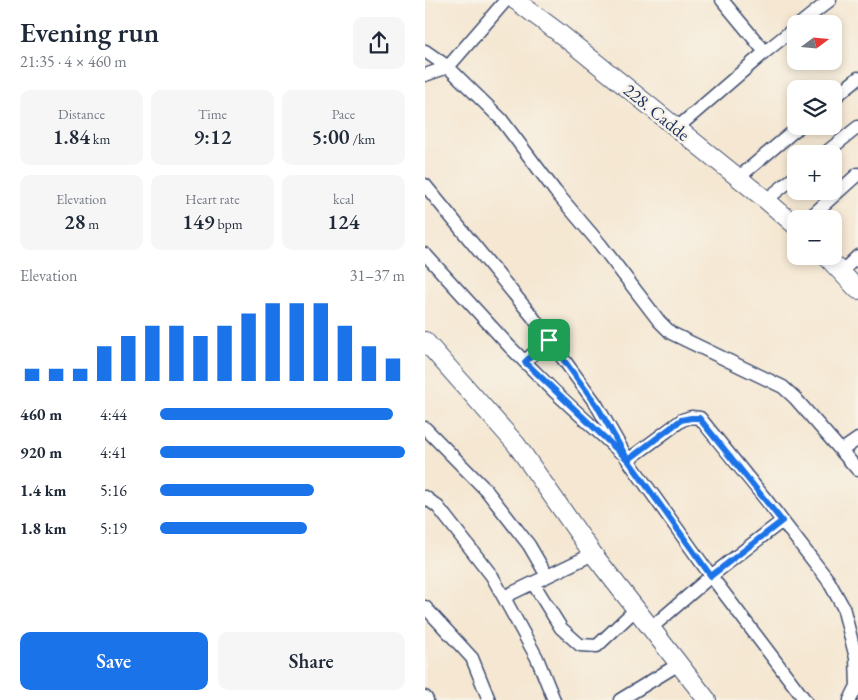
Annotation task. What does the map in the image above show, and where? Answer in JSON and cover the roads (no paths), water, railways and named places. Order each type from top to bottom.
[{"type":"street","points":[[425,75],[448,67],[506,0]]},
{"type":"street","name":"228. Cadde","points":[[515,0],[558,32],[787,218]]},
{"type":"street","points":[[722,0],[765,52]]},
{"type":"street","points":[[811,15],[830,0]]},
{"type":"street","points":[[677,128],[787,34]]},
{"type":"street","points":[[425,51],[448,67],[501,119],[659,322],[671,333],[783,387],[842,450],[858,470]]},
{"type":"street","points":[[842,91],[858,78]]},
{"type":"street","points":[[835,145],[858,127]]},
{"type":"street","points":[[738,178],[789,135]]},
{"type":"street","points":[[818,210],[858,174]]},
{"type":"street","points":[[766,200],[787,183]]},
{"type":"street","points":[[425,185],[532,316],[596,404],[628,460],[711,576],[805,700]]},
{"type":"street","points":[[425,254],[525,362],[628,460]]},
{"type":"street","points":[[841,272],[858,256]]},
{"type":"street","points":[[834,265],[858,290]]},
{"type":"street","points":[[525,362],[549,340]]},
{"type":"street","points":[[425,341],[516,444],[593,554],[707,700]]},
{"type":"street","points":[[628,460],[681,420],[699,418],[828,580],[843,607],[856,658],[857,686],[850,700]]},
{"type":"street","points":[[425,428],[486,490],[529,545],[547,576]]},
{"type":"street","points":[[842,450],[858,439]]},
{"type":"street","points":[[425,497],[438,507],[492,576],[537,658],[554,700]]},
{"type":"street","points":[[651,628],[711,576],[782,521]]},
{"type":"street","points":[[503,597],[593,554]]},
{"type":"street","points":[[533,583],[561,628],[580,645],[597,646],[636,608]]},
{"type":"street","points":[[425,607],[472,658],[489,700]]},
{"type":"street","points":[[620,700],[679,664]]},
{"type":"street","points":[[425,696],[427,700]]}]
